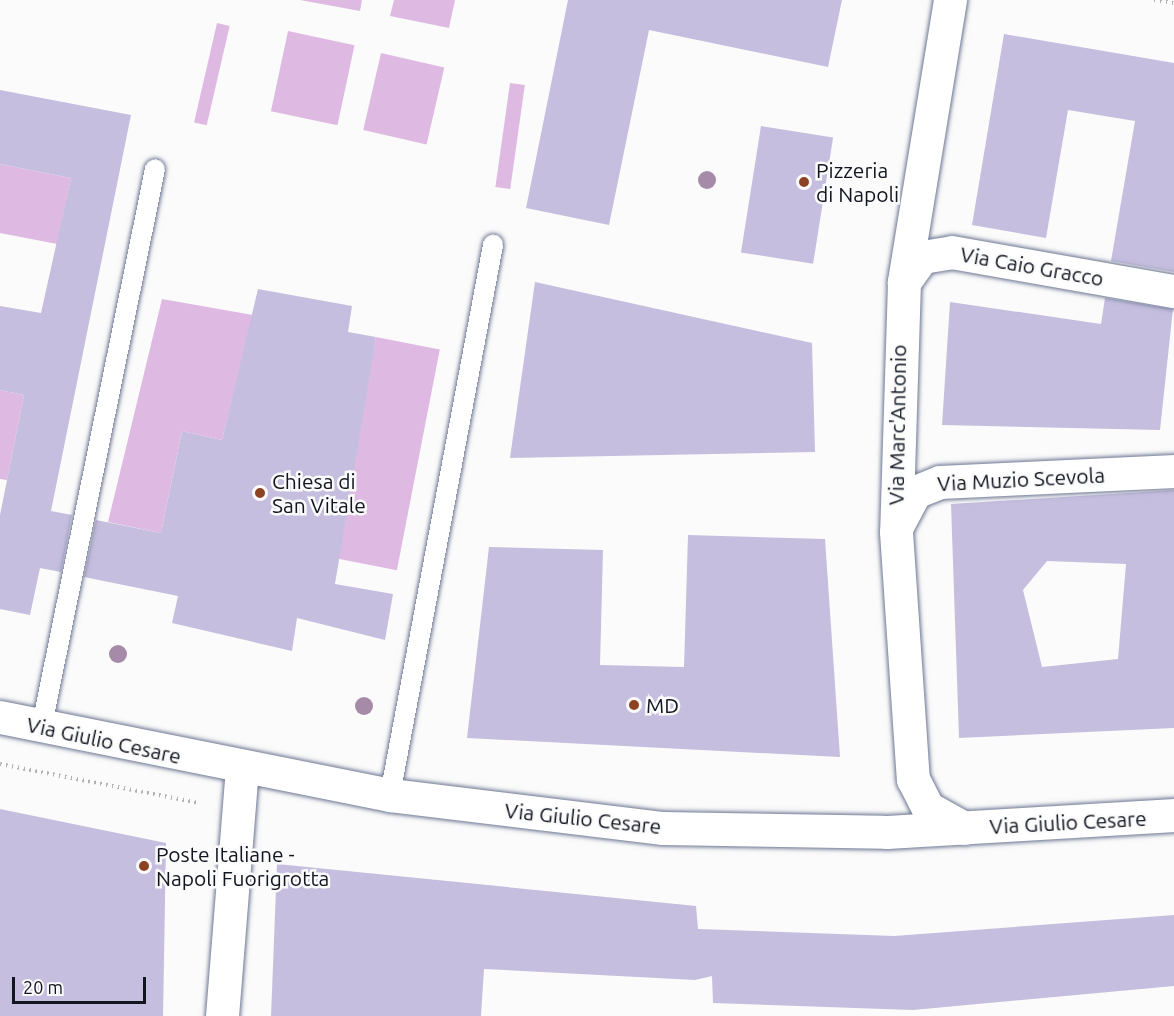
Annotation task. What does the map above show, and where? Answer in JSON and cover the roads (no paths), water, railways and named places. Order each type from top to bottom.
[{"type":"street","name":"Via Marc'Antonio","points":[[950,0],[904,282],[896,532],[913,779],[928,808],[964,828]]},
{"type":"street","name":"Via Caio Gracco","points":[[904,282],[922,257],[952,252],[1174,291]]},
{"type":"street","name":"Via Muzio Scevola","points":[[896,532],[907,500],[927,485],[1174,471]]},
{"type":"street","name":"Via Giulio Cesare","points":[[0,717],[242,769],[390,795],[663,828],[964,828],[1174,815]]},
{"type":"street","points":[[222,1016],[242,769]]},
{"type":"lane","points":[[42,725],[155,169]]},
{"type":"lane","points":[[390,795],[493,245]]},
{"type":"place","name":"Pizzeria di Napoli","points":[[804,182]]},
{"type":"place","name":"Chiesa di San Vitale","points":[[260,493]]},
{"type":"place","name":"MD","points":[[634,705]]},
{"type":"place","name":"Poste Italiane - Napoli Fuorigrotta","points":[[144,866]]}]
